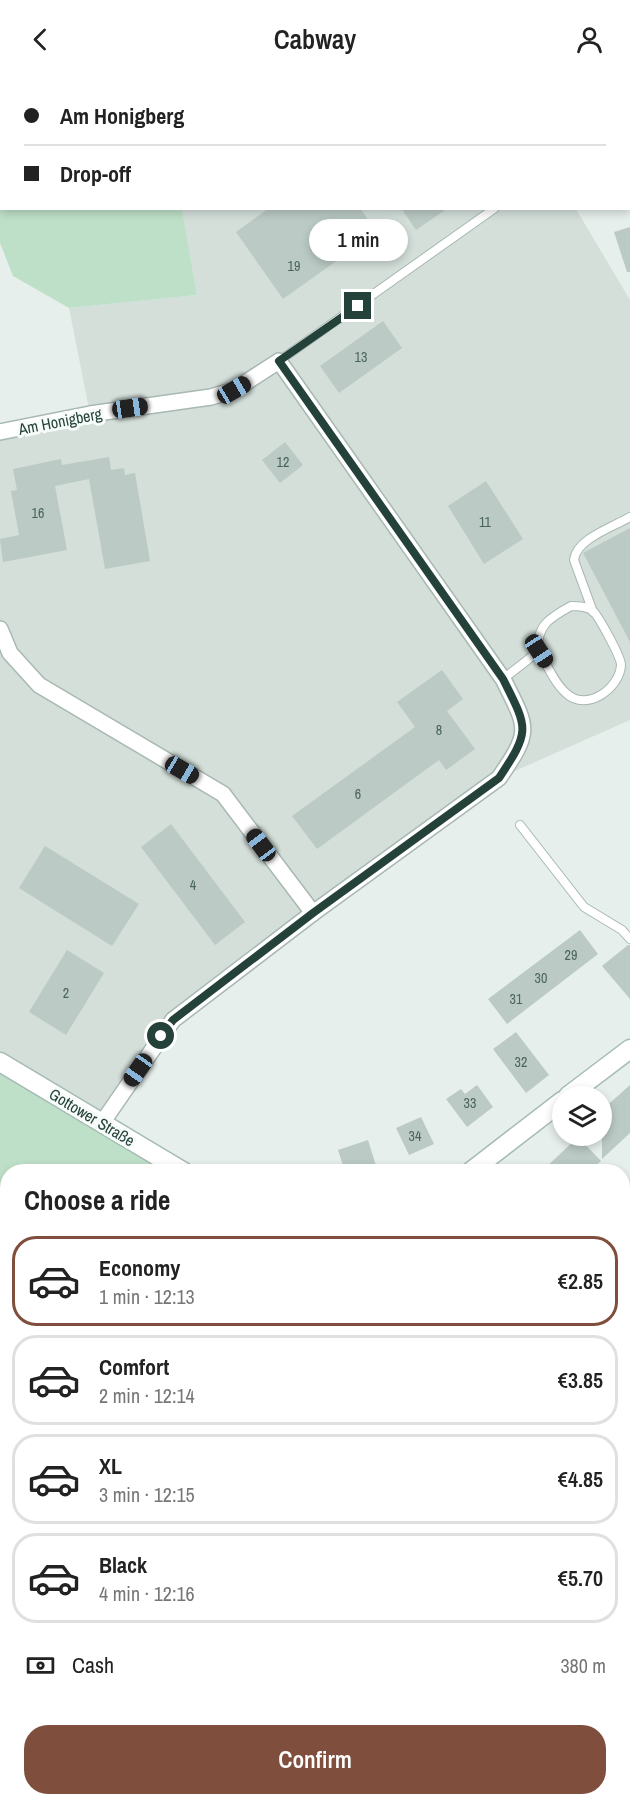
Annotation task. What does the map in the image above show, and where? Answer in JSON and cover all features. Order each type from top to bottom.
[{"type":"street","name":"Am Honigberg","points":[[0,432],[90,414],[211,397],[234,390],[279,361]]},
{"type":"street","points":[[102,1123],[173,1020],[313,913],[499,778],[519,748],[524,722],[503,679],[279,361]]},
{"type":"street","points":[[0,629],[10,653],[39,685],[223,794],[313,913]]},
{"type":"street","points":[[581,1086],[630,1048]]},
{"type":"street","name":"Gottower Straße","points":[[0,1062],[171,1164]]},
{"type":"street","points":[[480,1164],[552,1109]]},
{"type":"lane","points":[[279,361],[492,210]]},
{"type":"lane","points":[[593,612],[582,607],[571,606],[548,620],[537,640],[539,651],[570,696],[584,702],[592,700],[612,687],[620,673],[621,659],[593,612],[574,560],[575,554],[581,545],[630,517]]},
{"type":"lane","points":[[503,679],[539,651]]},
{"type":"lane","points":[[520,825],[584,907],[622,930],[630,939]]},
{"type":"shaded area","points":[[182,210],[577,210],[630,300],[630,720],[499,778],[173,1020],[102,1123],[0,1062],[0,432],[90,414],[69,308],[197,295]]},
{"type":"green space","points":[[0,210],[182,210],[197,295],[69,308],[13,276],[0,243]]},
{"type":"green space","points":[[0,1062],[172,1164],[0,1164]]},
{"type":"building","points":[[266,210],[361,210],[377,232],[283,299],[236,232]]},
{"type":"building","points":[[402,210],[445,210],[416,230]]},
{"type":"building","points":[[630,227],[630,272],[627,272],[614,232]]},
{"type":"building","points":[[383,321],[402,348],[339,393],[320,366]]},
{"type":"building","points":[[285,442],[303,465],[280,483],[262,460]]},
{"type":"building","points":[[109,457],[111,470],[124,468],[125,475],[135,473],[150,561],[105,569],[89,479],[55,486],[67,550],[3,562],[0,539],[19,535],[11,491],[17,490],[13,469],[61,459],[62,465]]},
{"type":"building","points":[[486,481],[523,539],[484,564],[448,506]]},
{"type":"building","points":[[630,528],[630,642],[583,553]]},
{"type":"building","points":[[442,670],[463,699],[447,711],[475,749],[446,770],[439,760],[317,849],[292,816],[415,727],[397,702]]},
{"type":"building","points":[[171,824],[245,922],[215,945],[141,847]]},
{"type":"building","points":[[45,846],[139,904],[112,946],[19,888]]},
{"type":"building","points":[[580,930],[598,954],[507,1024],[488,999]]},
{"type":"building","points":[[630,945],[630,999],[602,966]]},
{"type":"building","points":[[67,950],[104,973],[66,1035],[29,1012]]},
{"type":"building","points":[[516,1032],[549,1075],[526,1093],[493,1049]]},
{"type":"building","points":[[477,1085],[493,1107],[467,1127],[446,1099],[461,1089],[465,1094]]},
{"type":"building","points":[[630,1085],[630,1133],[602,1159],[602,1146],[612,1146],[612,1101]]},
{"type":"building","points":[[421,1117],[434,1144],[409,1155],[396,1128]]},
{"type":"building","points":[[368,1140],[376,1164],[342,1164],[338,1150]]},
{"type":"building","points":[[568,1146],[587,1146],[601,1161],[598,1164],[549,1164]]},
{"type":"route","points":[[161,1036],[173,1020],[313,913],[499,778],[519,748],[524,722],[503,679],[279,361],[358,306]]}]
